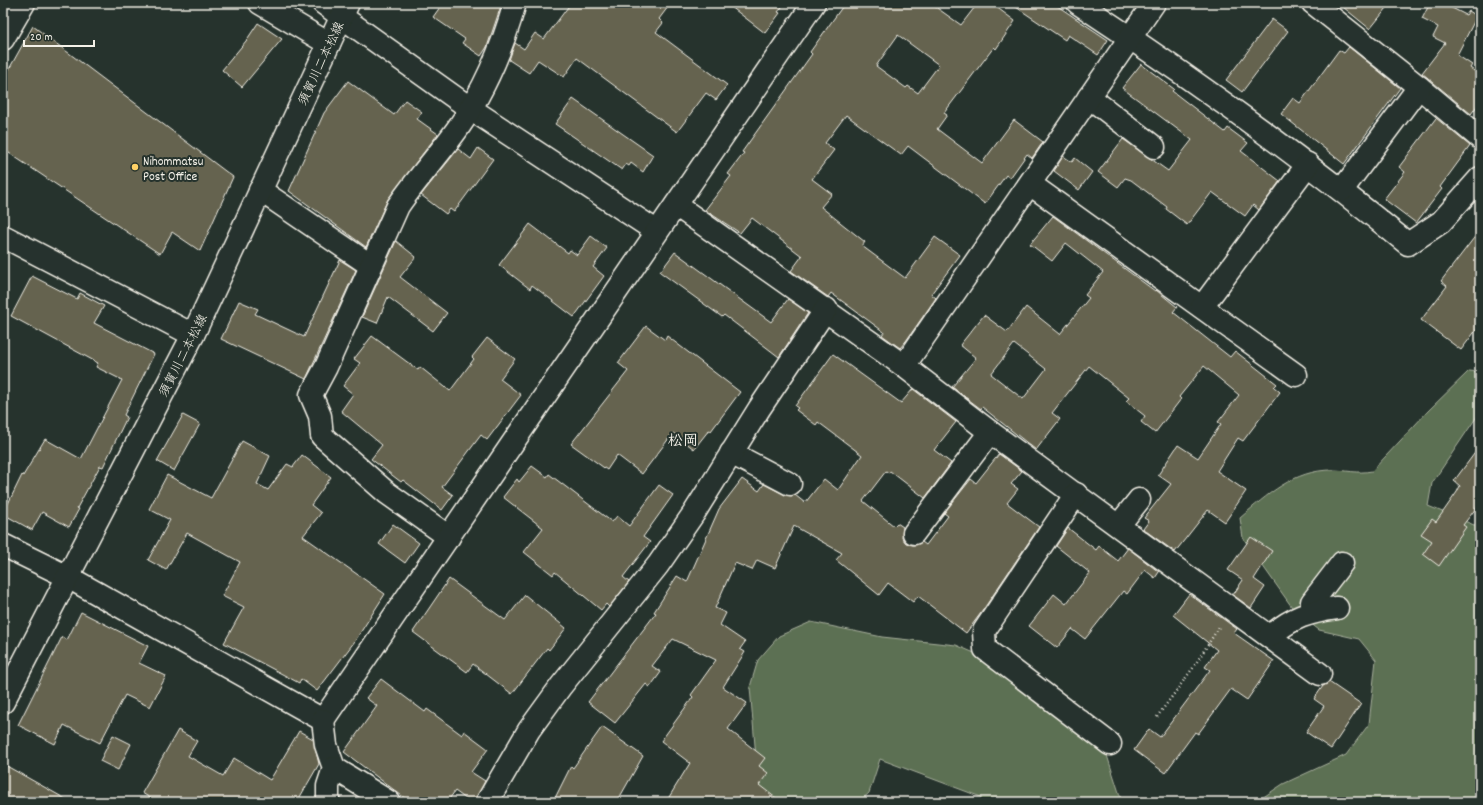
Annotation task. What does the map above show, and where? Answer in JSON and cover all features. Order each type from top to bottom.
[{"type":"street","points":[[3,38],[24,3]]},
{"type":"street","points":[[260,3],[329,44]]},
{"type":"street","points":[[323,3],[345,10],[471,109],[656,231]]},
{"type":"street","points":[[448,537],[386,492],[322,436],[320,416],[311,395],[326,367],[370,265],[398,206],[471,109],[485,81],[515,3]]},
{"type":"street","points":[[328,802],[328,786],[334,768],[326,745],[323,720],[656,231],[676,205],[814,3]]},
{"type":"street","points":[[1078,3],[1130,37],[1308,164],[1408,244],[1442,222],[1480,178]]},
{"type":"street","points":[[904,366],[1154,3]]},
{"type":"street","points":[[1313,3],[1419,87],[1480,138]]},
{"type":"street","name":"須賀川二本松線","points":[[3,702],[193,335],[345,10]]},
{"type":"street","points":[[1342,190],[1419,87]]},
{"type":"street","points":[[1089,97],[1154,147]]},
{"type":"street","points":[[1202,307],[1308,164]]},
{"type":"street","points":[[1030,184],[1296,375]]},
{"type":"street","points":[[260,190],[370,265]]},
{"type":"street","points":[[676,205],[826,309],[990,432],[1320,674]]},
{"type":"street","points":[[3,236],[193,335]]},
{"type":"street","points":[[487,802],[529,730],[560,686],[658,565],[826,309]]},
{"type":"street","points":[[914,533],[990,432]]},
{"type":"street","points":[[731,453],[790,484]]},
{"type":"street","points":[[1076,494],[984,631],[985,649],[1110,744]]},
{"type":"street","points":[[1119,526],[1139,500]]},
{"type":"street","points":[[3,545],[68,577],[323,720]]},
{"type":"street","points":[[1311,612],[1312,602],[1342,563]]},
{"type":"street","points":[[1270,636],[1283,625],[1311,612],[1337,608]]},
{"type":"street","points":[[334,768],[389,802]]},
{"type":"path","points":[[1157,717],[1193,668],[1231,608]]},
{"type":"green space","points":[[1469,371],[1480,372],[1480,412],[1432,483],[1428,506],[1474,525],[1480,524],[1480,802],[1256,802],[1283,784],[1346,755],[1369,724],[1376,660],[1359,639],[1319,630],[1294,610],[1243,538],[1240,518],[1282,485],[1305,474],[1332,470],[1356,472],[1372,471],[1428,411]]},
{"type":"green space","points":[[811,622],[882,637],[956,645],[995,662],[1104,746],[1122,802],[982,802],[981,797],[880,759],[869,793],[859,802],[757,802],[756,757],[750,687],[758,660],[779,636]]},
{"type":"building","points":[[443,3],[502,3],[487,47],[481,56],[462,43],[465,39],[433,17]]},
{"type":"building","points":[[571,3],[671,3],[659,19],[663,23],[656,32],[727,85],[716,100],[706,93],[677,132],[577,58],[564,77],[538,60],[529,73],[509,60],[515,43],[524,49],[535,33],[544,39]]},
{"type":"building","points":[[726,3],[785,3],[778,12],[780,13],[765,33]]},
{"type":"building","points":[[845,3],[930,3],[961,25],[978,3],[991,3],[1015,21],[996,49],[994,47],[944,113],[947,115],[937,129],[982,163],[1014,120],[1043,142],[1032,158],[1027,154],[1010,178],[1006,175],[985,204],[908,146],[901,155],[846,115],[825,143],[834,150],[812,179],[832,194],[821,207],[865,242],[862,246],[905,278],[935,237],[960,255],[931,294],[936,298],[900,348],[882,335],[884,332],[831,293],[828,297],[791,271],[802,256],[752,218],[740,233],[705,210],[731,176],[728,174],[744,153],[742,152],[812,54],[810,52]],"holes":[[[898,35],[939,65],[918,93],[908,86],[906,88],[876,66]]]},
{"type":"building","points":[[1010,3],[1053,3],[1108,40],[1098,55],[1068,35],[1065,40]]},
{"type":"building","points":[[1338,3],[1391,3],[1370,29]]},
{"type":"building","points":[[1430,3],[1442,3],[1466,15],[1469,11],[1477,16],[1457,55],[1472,65],[1470,68],[1480,75],[1480,102],[1471,114],[1422,73],[1445,43],[1433,37],[1438,27],[1422,19]]},
{"type":"building","points":[[1272,19],[1288,31],[1242,92],[1226,80]]},
{"type":"building","points":[[258,23],[282,39],[242,87],[222,70],[246,41]]},
{"type":"building","points":[[33,26],[233,177],[200,251],[172,232],[160,254],[3,149],[3,80]]},
{"type":"building","points":[[1349,47],[1400,88],[1344,164],[1281,114],[1293,98],[1300,103],[1339,50],[1344,53]]},
{"type":"building","points":[[1141,64],[1174,89],[1172,91],[1225,132],[1228,128],[1248,143],[1241,151],[1280,181],[1259,210],[1253,205],[1245,216],[1212,192],[1187,225],[1166,209],[1167,207],[1131,180],[1125,178],[1118,187],[1098,172],[1123,139],[1168,171],[1192,140],[1122,88]]},
{"type":"building","points":[[348,81],[394,115],[405,100],[422,112],[417,119],[438,134],[388,199],[366,247],[289,191],[324,113]]},
{"type":"building","points":[[573,99],[653,155],[643,172],[631,163],[629,166],[626,164],[622,170],[555,124]]},
{"type":"building","points":[[1436,118],[1470,146],[1440,187],[1442,189],[1416,223],[1384,199],[1405,172],[1399,167]]},
{"type":"building","points":[[478,148],[493,159],[454,212],[450,209],[446,214],[421,195],[458,149],[471,159]]},
{"type":"building","points":[[1063,156],[1072,162],[1075,158],[1092,172],[1079,190],[1054,171]]},
{"type":"building","points":[[1053,216],[1155,291],[1156,290],[1177,307],[1173,312],[1230,357],[1235,351],[1277,384],[1274,387],[1280,392],[1243,441],[1238,438],[1217,471],[1246,491],[1225,522],[1208,510],[1175,552],[1143,529],[1149,521],[1144,518],[1171,484],[1158,475],[1178,445],[1198,458],[1221,424],[1218,422],[1239,395],[1204,366],[1179,397],[1181,399],[1155,433],[1141,422],[1145,416],[1126,401],[1129,398],[1089,366],[1052,413],[1060,419],[1036,450],[982,407],[981,409],[952,387],[976,358],[960,345],[984,315],[1007,332],[1026,307],[1060,334],[1089,298],[1085,295],[1103,272],[1066,243],[1052,261],[1030,244]],"holes":[[[1014,344],[1046,369],[1023,399],[991,374]]]},
{"type":"building","points":[[530,224],[568,253],[570,250],[577,255],[591,236],[607,248],[593,267],[604,276],[574,317],[532,285],[530,289],[499,265]]},
{"type":"building","points":[[1480,230],[1480,325],[1461,350],[1421,320],[1447,286],[1441,281]]},
{"type":"building","points":[[396,241],[416,257],[400,277],[447,313],[433,331],[388,297],[377,323],[362,317]]},
{"type":"building","points":[[675,252],[771,322],[788,299],[808,313],[779,357],[724,315],[722,317],[660,272]]},
{"type":"building","points":[[340,260],[356,270],[306,379],[221,339],[239,301],[258,309],[255,314],[304,337]]},
{"type":"building","points":[[32,276],[77,299],[80,293],[104,306],[94,323],[154,354],[124,415],[127,417],[103,467],[100,466],[77,508],[79,509],[69,527],[42,512],[32,530],[3,514],[22,475],[23,476],[45,439],[81,459],[122,380],[96,367],[98,363],[11,316]]},
{"type":"building","points":[[646,326],[665,340],[667,336],[740,392],[711,431],[709,430],[694,449],[673,433],[642,474],[617,455],[607,470],[571,444],[628,371],[618,363]]},
{"type":"building","points":[[372,336],[418,370],[420,367],[450,391],[474,359],[472,357],[487,338],[515,359],[500,379],[521,395],[487,440],[481,435],[442,487],[453,495],[442,510],[403,480],[401,482],[371,459],[382,445],[341,411],[353,394],[343,386],[360,363],[354,359]]},
{"type":"building","points":[[833,354],[901,403],[913,389],[956,422],[934,450],[951,463],[925,498],[890,471],[889,473],[886,471],[863,501],[894,526],[897,523],[903,527],[902,538],[906,543],[913,545],[922,542],[926,545],[948,516],[944,513],[971,479],[976,483],[999,454],[1022,471],[1011,484],[1018,489],[1007,503],[1039,527],[966,633],[918,596],[913,602],[888,583],[879,595],[836,560],[842,553],[794,526],[775,568],[757,560],[752,570],[735,563],[715,608],[726,613],[720,625],[745,642],[740,649],[745,652],[723,687],[747,703],[728,729],[765,758],[759,766],[768,773],[759,785],[781,802],[666,802],[690,763],[661,741],[693,697],[691,695],[716,660],[673,639],[652,666],[661,672],[650,687],[646,684],[615,723],[588,702],[656,613],[654,612],[677,576],[687,582],[719,509],[742,479],[759,491],[764,484],[785,495],[795,495],[805,503],[824,479],[838,490],[862,455],[818,422],[816,425],[796,410],[798,408],[795,406]]},
{"type":"building","points":[[183,415],[200,424],[174,471],[157,461]]},
{"type":"building","points":[[242,441],[270,456],[257,484],[268,490],[287,464],[293,467],[302,455],[331,477],[311,505],[321,513],[303,536],[385,594],[355,641],[317,691],[301,679],[299,683],[224,643],[244,607],[222,596],[240,562],[187,533],[166,570],[148,560],[170,520],[149,509],[167,475],[211,498]]},
{"type":"building","points":[[1480,446],[1480,503],[1463,525],[1466,527],[1439,566],[1423,554],[1432,541],[1421,534],[1432,519],[1436,522],[1457,492],[1460,486],[1454,481]]},
{"type":"building","points":[[532,466],[547,477],[549,474],[612,522],[617,516],[629,526],[659,485],[673,495],[643,537],[650,542],[623,577],[629,582],[609,607],[606,604],[601,610],[555,572],[553,575],[524,552],[543,528],[503,497],[517,479],[519,482]]},
{"type":"building","points":[[393,524],[419,543],[405,563],[379,544]]},
{"type":"building","points":[[1068,528],[1096,550],[1099,546],[1118,561],[1128,548],[1159,572],[1155,578],[1145,570],[1127,594],[1123,591],[1085,639],[1072,629],[1057,648],[1029,626],[1054,594],[1066,604],[1090,573],[1056,546]]},
{"type":"building","points":[[1251,537],[1272,551],[1254,579],[1265,587],[1251,608],[1233,595],[1243,580],[1228,570]]},
{"type":"building","points":[[449,579],[505,620],[525,595],[566,628],[549,650],[547,648],[512,694],[473,664],[467,672],[413,632]]},
{"type":"building","points":[[1189,594],[1237,629],[1234,633],[1274,661],[1247,700],[1231,689],[1198,734],[1195,732],[1165,773],[1134,750],[1149,729],[1160,737],[1210,670],[1205,667],[1217,650],[1173,615]]},
{"type":"building","points":[[81,612],[148,646],[139,663],[166,676],[150,707],[125,695],[100,743],[64,725],[55,744],[18,725],[62,637],[67,640]]},
{"type":"building","points":[[381,679],[425,712],[427,709],[462,735],[464,731],[488,749],[471,772],[485,781],[475,802],[470,802],[455,791],[447,802],[410,802],[344,752],[377,706],[366,698]]},
{"type":"building","points":[[1329,682],[1361,704],[1331,749],[1306,732],[1324,706],[1314,699],[1323,686]]},
{"type":"building","points":[[602,727],[643,756],[617,802],[553,802],[571,766],[573,768]]},
{"type":"building","points":[[178,730],[197,741],[188,756],[223,776],[234,758],[270,780],[299,731],[313,739],[319,764],[297,802],[157,802],[142,793]]},
{"type":"building","points":[[113,735],[131,744],[118,770],[100,761]]},
{"type":"building","points":[[3,764],[71,802],[3,802]]},
{"type":"place","name":"Nihommatsu Post Office","points":[[135,167]]},
{"type":"district","name":"松岡","points":[[683,440]]}]
